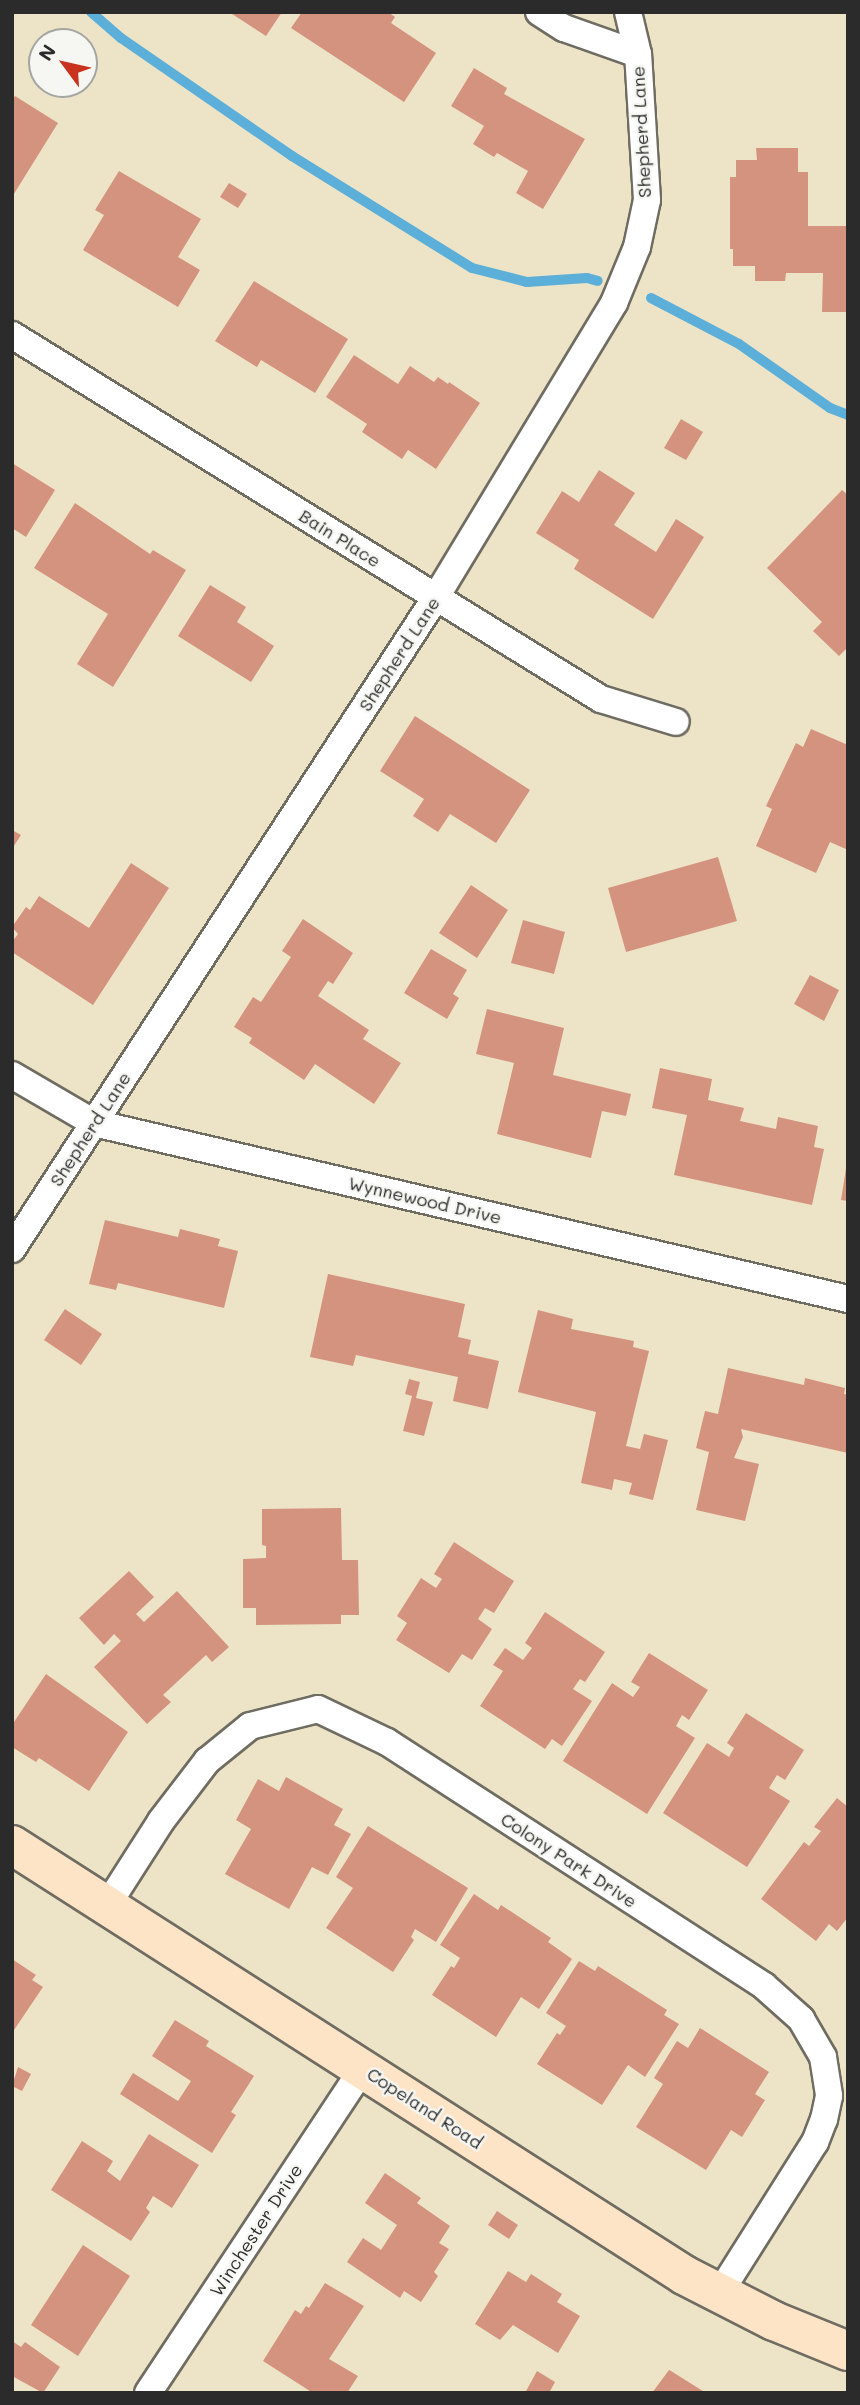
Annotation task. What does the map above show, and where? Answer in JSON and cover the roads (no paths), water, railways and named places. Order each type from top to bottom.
[{"type":"street","points":[[539,12],[564,28],[638,54]]},
{"type":"street","name":"Shepherd Lane","points":[[12,1249],[436,597],[614,303],[637,247],[647,200],[638,54],[628,12]]},
{"type":"street","name":"Bain Place","points":[[12,335],[601,699],[676,722]]},
{"type":"street","name":"Wynnewood Drive","points":[[12,1075],[94,1123],[848,1299]]},
{"type":"street","name":"Colony Park Drive","points":[[108,1904],[161,1821],[207,1761],[250,1726],[317,1709],[387,1742],[764,1986],[801,2019],[823,2057],[829,2096],[824,2119],[815,2142],[719,2294]]},
{"type":"street","name":"Copeland Road","points":[[12,1845],[108,1904],[652,2255],[719,2294],[848,2350]]},
{"type":"street","name":"Winchester Drive","points":[[148,2393],[363,2068]]},
{"type":"waterway","points":[[91,12],[121,38],[292,156],[472,268],[527,282],[587,278],[598,281]]},
{"type":"waterway","points":[[651,298],[739,344],[830,408],[848,415]]}]
